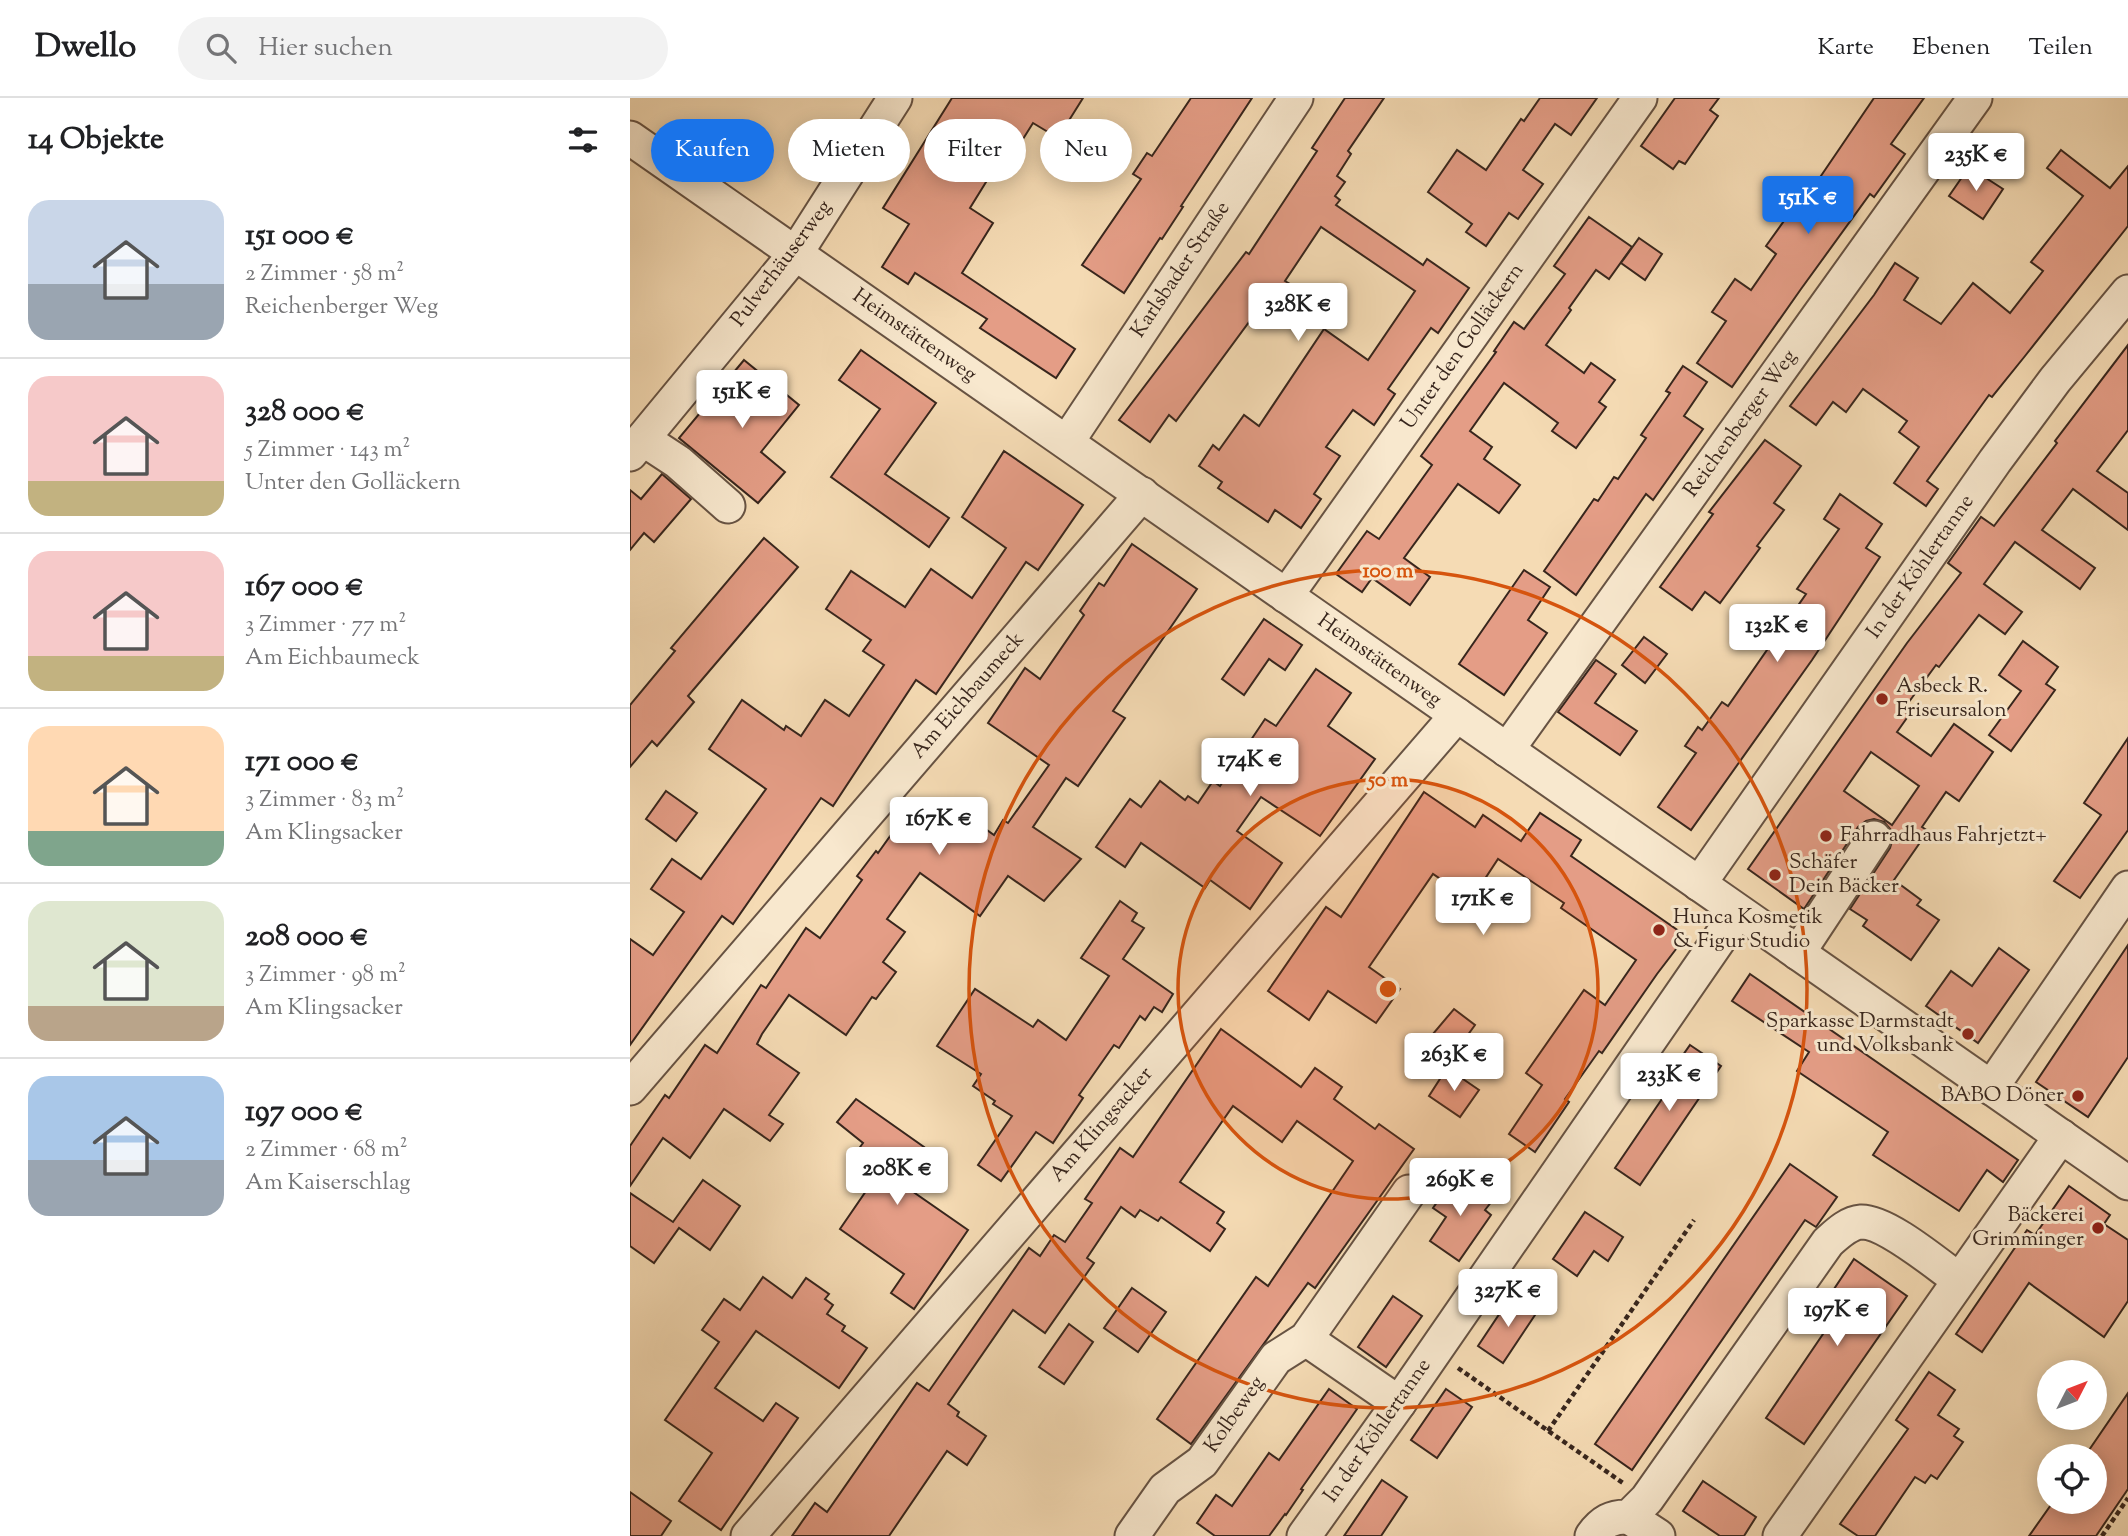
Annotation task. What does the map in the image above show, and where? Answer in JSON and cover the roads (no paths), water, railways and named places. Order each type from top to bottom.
[{"type":"street","name":"Pulverhäuserweg","points":[[636,446],[796,253],[895,98]]},
{"type":"street","name":"Karlsbader Straße","points":[[1066,442],[1296,98]]},
{"type":"street","name":"Unter den Golläckern","points":[[1286,596],[1640,98]]},
{"type":"street","name":"Reichenberger Weg","points":[[1507,750],[1975,98]]},
{"type":"street","name":"Heimstättenweg","points":[[630,138],[2128,1183]]},
{"type":"street","name":"In der Köhlertanne","points":[[1699,884],[1995,461],[2055,380],[2128,292]]},
{"type":"street","points":[[636,446],[678,463],[727,506]]},
{"type":"street","name":"Am Eichbaumeck","points":[[630,1088],[1142,494]]},
{"type":"street","name":"Am Klingsacker","points":[[748,1536],[1457,715]]},
{"type":"street","points":[[1798,953],[1874,838]]},
{"type":"street","points":[[1991,1088],[2128,888]]},
{"type":"street","name":"In der Köhlertanne","points":[[1304,1536],[1738,912]]},
{"type":"street","points":[[1780,1536],[2061,1136]]},
{"type":"street","name":"Kolbeweg","points":[[1142,1532],[1165,1489],[1202,1462],[1276,1358],[1306,1339],[1409,1192]]},
{"type":"street","points":[[1592,1536],[1601,1524],[1638,1508],[1828,1242],[1843,1229],[1861,1222],[1885,1228],[1959,1280]]},
{"type":"street","points":[[1306,1339],[1399,1402]]},
{"type":"street","points":[[1638,1508],[1658,1536]]},
{"type":"place","name":"Asbeck R. Friseursalon","points":[[1882,699]]},
{"type":"place","name":"Fahrradhaus Fahrjetzt+","points":[[1826,836]]},
{"type":"place","name":"Schäfer Dein Bäcker","points":[[1775,875]]},
{"type":"place","name":"Hunca Kosmetik & Figur Studio","points":[[1659,930]]},
{"type":"place","name":"Sparkasse Darmstadt und Volksbank","points":[[1968,1034]]},
{"type":"place","name":"BABO Döner","points":[[2078,1096]]},
{"type":"place","name":"Bäckerei Grimminger","points":[[2098,1228]]}]
